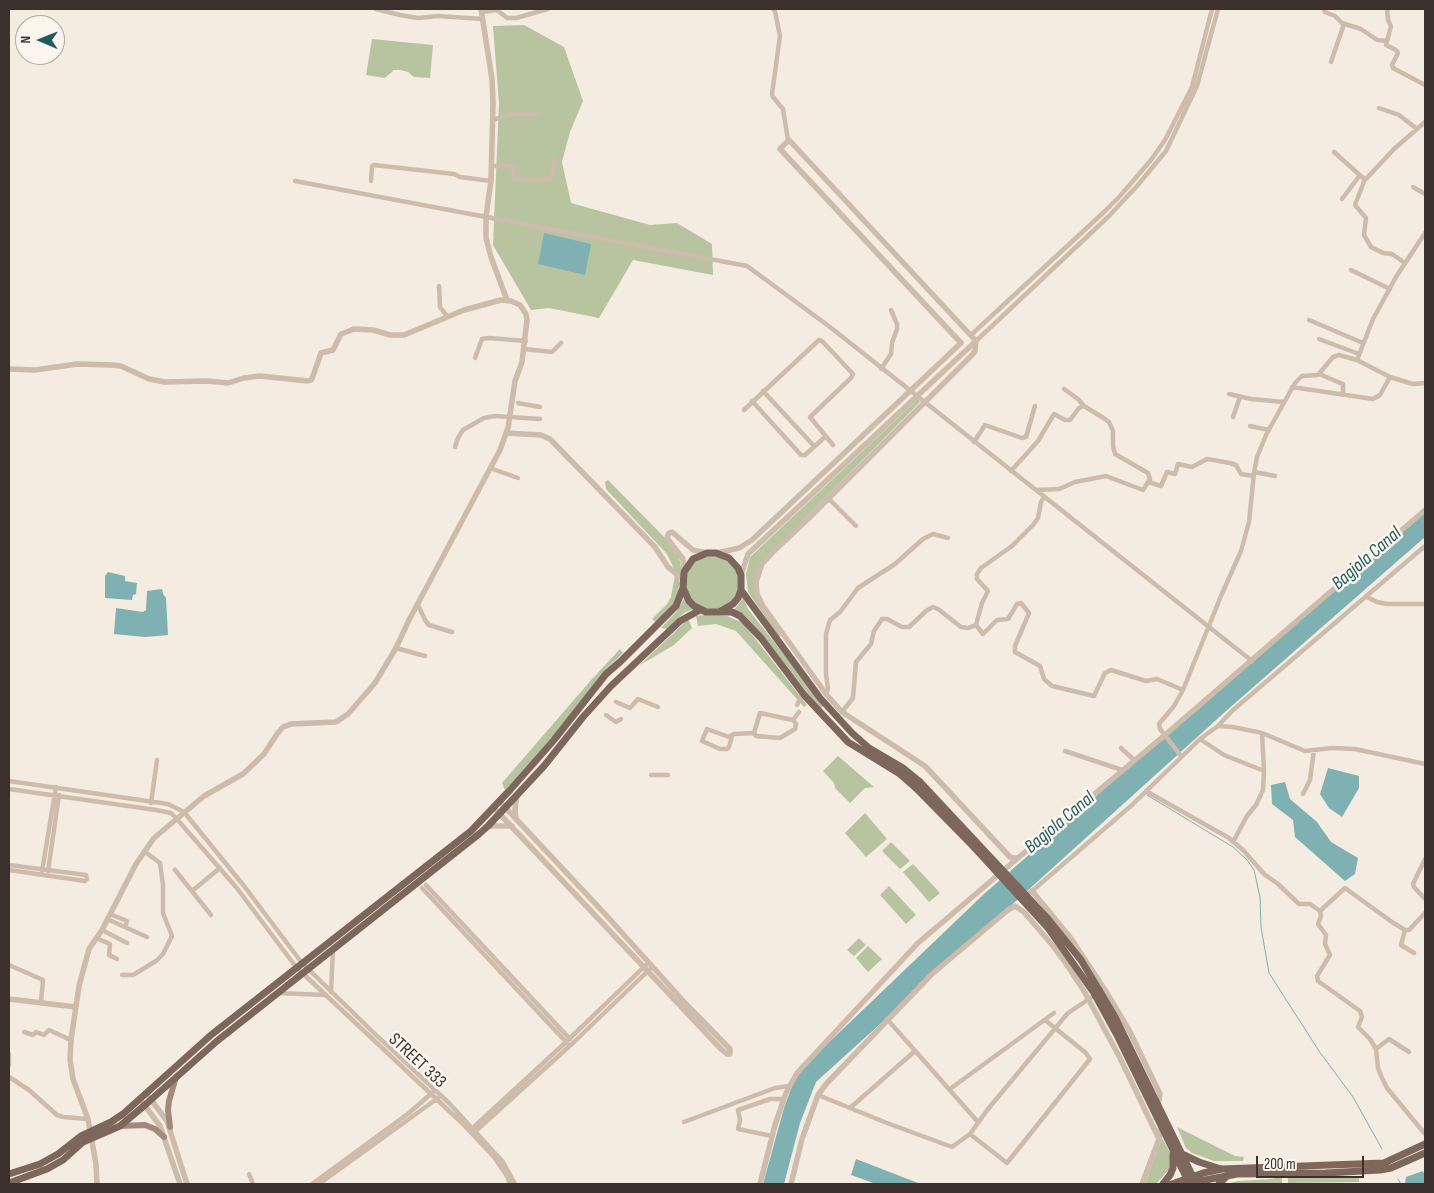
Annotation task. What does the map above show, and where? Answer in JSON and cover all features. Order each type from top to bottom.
[{"type":"main road","points":[[120,1126],[211,1034],[471,831],[554,740],[606,674],[629,654],[676,606],[683,588],[684,576],[693,560],[707,553],[716,553],[729,558],[741,575],[741,590],[733,604],[719,612]]},
{"type":"main road","points":[[683,588],[689,601],[700,610],[732,612],[740,616],[774,654],[803,693],[848,742],[918,785]]},
{"type":"main road","points":[[741,590],[782,639],[820,698],[852,733],[869,748],[903,768],[1048,928],[1094,994],[1117,1035],[1173,1150],[1191,1182]]},
{"type":"main road","points":[[9,1182],[47,1169],[63,1160],[90,1135],[145,1100],[217,1040],[488,826],[544,766],[611,686],[680,621],[700,610]]},
{"type":"main road","points":[[1094,994],[1115,1017],[1181,1154],[1191,1182]]},
{"type":"main road","points":[[170,1127],[169,1101],[176,1076]]},
{"type":"main road","points":[[9,1174],[40,1164],[58,1154],[77,1138],[120,1126],[145,1125],[164,1136]]},
{"type":"main road","points":[[1181,1154],[1222,1169],[1384,1163],[1425,1144]]},
{"type":"main road","points":[[1163,1184],[1173,1168],[1173,1150]]},
{"type":"main road","points":[[1172,1184],[1229,1175],[1380,1170],[1391,1168],[1425,1152]]},
{"type":"main road","points":[[1191,1182],[1222,1169]]},
{"type":"main road","points":[[1220,1184],[1229,1175]]},
{"type":"street","points":[[376,9],[418,18],[497,10],[507,18],[516,18],[548,9]]},
{"type":"street","points":[[773,9],[780,36],[772,94],[783,109],[788,140],[976,341]]},
{"type":"street","points":[[716,553],[739,548],[752,540],[1120,196],[1151,160],[1165,140],[1192,87],[1212,9]]},
{"type":"street","points":[[741,575],[748,554],[976,341],[1137,186],[1166,151],[1197,86],[1218,9]]},
{"type":"street","points":[[1324,9],[1327,13],[1336,16],[1344,24],[1361,29],[1376,40],[1387,41]]},
{"type":"street","points":[[1387,9],[1388,20],[1391,26],[1387,47],[1396,50],[1398,53],[1393,68],[1425,85]]},
{"type":"street","points":[[482,13],[492,79],[492,166],[486,216],[488,248],[507,300]]},
{"type":"street","points":[[1331,62],[1344,24]]},
{"type":"street","points":[[1379,108],[1399,115],[1418,129]]},
{"type":"street","points":[[493,120],[509,114],[537,114]]},
{"type":"street","points":[[1405,263],[1392,254],[1382,253],[1371,247],[1364,235],[1366,218],[1355,205],[1365,179],[1394,149],[1425,122]]},
{"type":"street","points":[[788,140],[780,149],[967,349]]},
{"type":"street","points":[[1334,152],[1365,179]]},
{"type":"street","points":[[492,166],[512,166],[514,179],[549,179],[555,158]]},
{"type":"street","points":[[371,181],[372,166],[374,165],[454,174],[460,177],[491,181]]},
{"type":"street","points":[[1342,199],[1360,175]]},
{"type":"street","points":[[295,181],[747,266],[917,396],[1252,661]]},
{"type":"street","points":[[1412,187],[1425,194]]},
{"type":"street","points":[[1357,360],[1362,343],[1373,319],[1405,263],[1425,233]]},
{"type":"street","points":[[1351,270],[1390,289]]},
{"type":"street","points":[[439,286],[440,307],[447,316]]},
{"type":"street","points":[[9,369],[35,370],[77,364],[112,365],[121,366],[149,379],[165,382],[207,381],[228,383],[260,376],[308,381],[312,380],[321,353],[333,350],[341,334],[354,329],[362,328],[390,336],[404,335],[478,305],[507,300],[520,305],[526,314],[526,341],[522,362],[515,381],[515,403],[500,450],[396,648],[370,689],[348,714],[336,722],[325,724],[291,724],[283,727],[264,754],[244,774],[204,796],[152,840],[129,877],[102,930],[87,953],[76,1007],[70,1059],[73,1079],[88,1119],[96,1164],[97,1184]]},
{"type":"street","points":[[881,369],[890,354],[897,329],[897,324],[891,310]]},
{"type":"street","points":[[1309,320],[1362,343]]},
{"type":"street","points":[[475,358],[480,341],[484,338],[526,341]]},
{"type":"street","points":[[1319,339],[1359,354]]},
{"type":"street","points":[[744,410],[819,340],[823,341],[853,374],[810,416],[833,445]]},
{"type":"street","points":[[976,341],[975,351],[762,564],[756,582],[757,594],[782,639],[842,712],[925,766],[1010,857],[1018,858]]},
{"type":"street","points":[[524,350],[552,352],[561,343]]},
{"type":"street","points":[[1179,754],[1160,729],[1159,724],[1174,706],[1182,690],[1241,551],[1251,510],[1257,457],[1269,430],[1292,388],[1302,376],[1319,374],[1334,356],[1357,360],[1390,378],[1413,384],[1425,383]]},
{"type":"street","points":[[1319,374],[1343,384],[1343,395]]},
{"type":"street","points":[[1292,388],[1373,399],[1377,398],[1390,378]]},
{"type":"street","points":[[1035,490],[1059,490],[1075,482],[1102,476],[1113,478],[1140,490],[1144,489],[1149,482],[1150,476],[1148,474],[1115,454],[1113,431],[1109,422],[1084,406],[1064,389]]},
{"type":"street","points":[[763,391],[814,446]]},
{"type":"street","points":[[1229,394],[1284,402]]},
{"type":"street","points":[[1233,417],[1240,397]]},
{"type":"street","points":[[752,401],[801,455],[805,455],[826,436]]},
{"type":"street","points":[[515,403],[540,407]]},
{"type":"street","points":[[974,442],[985,425],[1022,438],[1026,437],[1035,406]]},
{"type":"street","points":[[1011,471],[1038,441],[1053,414],[1065,420],[1070,420],[1084,406]]},
{"type":"street","points":[[455,447],[463,430],[484,418],[495,416],[508,425],[550,439],[655,548],[668,567],[684,576],[685,566],[683,559],[667,538],[669,533],[672,532],[692,550],[707,553]]},
{"type":"street","points":[[508,425],[540,419]]},
{"type":"street","points":[[1250,426],[1269,430]]},
{"type":"street","points":[[1149,482],[1161,486],[1167,472],[1175,474],[1178,464],[1192,467],[1207,459],[1236,465],[1240,474],[1276,476]]},
{"type":"street","points":[[490,468],[518,478]]},
{"type":"street","points":[[976,625],[982,603],[988,591],[977,579],[977,574],[982,567],[1012,546],[1033,525],[1038,518],[1041,502],[1044,497]]},
{"type":"street","points":[[829,499],[856,526]]},
{"type":"street","points":[[760,1184],[772,1136],[789,1086],[803,1065],[918,943],[1252,661],[1425,510]]},
{"type":"street","points":[[826,694],[828,688],[826,634],[830,620],[840,612],[858,588],[895,564],[923,539],[933,534],[948,538]]},
{"type":"street","points":[[791,1184],[802,1139],[818,1094],[887,1019],[932,974],[1015,906],[1146,791],[1179,754],[1218,726],[1232,711],[1425,546]]},
{"type":"street","points":[[1367,597],[1386,604],[1425,604]]},
{"type":"street","points":[[976,625],[985,633],[997,620],[1008,620],[1017,604],[1021,603],[1029,613],[1015,646],[1015,652],[1040,666],[1044,678],[1052,686],[1094,696],[1105,673],[1111,670],[1146,681],[1157,679],[1182,690]]},
{"type":"street","points":[[842,712],[853,698],[856,662],[871,644],[874,631],[882,619],[887,619],[902,627],[909,627],[933,607],[961,626],[968,628],[976,625]]},
{"type":"street","points":[[416,608],[429,625],[452,632]]},
{"type":"street","points":[[396,648],[425,656]]},
{"type":"street","points":[[797,705],[803,693]]},
{"type":"street","points":[[616,702],[630,708],[638,699],[658,707]]},
{"type":"street","points":[[793,720],[799,712]]},
{"type":"street","points":[[732,736],[727,749],[720,749],[702,741],[707,729],[729,737],[732,736],[754,733],[756,736],[780,738],[795,729],[796,724],[793,720],[759,713],[754,733]]},
{"type":"street","points":[[606,716],[616,722],[621,719]]},
{"type":"street","points":[[1218,726],[1262,733],[1300,749],[1355,749],[1425,764]]},
{"type":"street","points":[[1233,842],[1244,821],[1253,810],[1264,785],[1262,733]]},
{"type":"street","points":[[1200,738],[1224,755],[1264,771]]},
{"type":"street","points":[[1121,748],[1134,760]]},
{"type":"street","points":[[1303,794],[1310,780],[1314,750]]},
{"type":"street","points":[[1065,751],[1122,770]]},
{"type":"street","points":[[150,809],[157,760]]},
{"type":"street","points":[[652,775],[668,775]]},
{"type":"street","points":[[9,781],[152,801],[168,804],[184,812],[244,886],[299,965]]},
{"type":"street","points":[[45,876],[58,788]]},
{"type":"street","points":[[9,789],[171,813],[236,887],[299,965]]},
{"type":"street","points":[[1146,791],[1233,842],[1264,874],[1278,884],[1299,904],[1310,904],[1320,911],[1322,914],[1318,924],[1326,935],[1326,944],[1330,955],[1317,976],[1318,981],[1360,1011],[1362,1017],[1358,1027],[1370,1039],[1376,1049],[1378,1068],[1387,1088],[1425,1134]]},
{"type":"street","points":[[516,819],[517,795]]},
{"type":"street","points":[[496,805],[500,814],[636,957],[648,967],[730,1050],[730,1054],[721,1049],[648,967],[516,819],[505,808],[496,805]]},
{"type":"street","points":[[488,826],[512,826]]},
{"type":"street","points":[[122,974],[126,976],[133,975],[156,961],[163,954],[172,936],[163,913],[163,886],[160,863],[144,851]]},
{"type":"street","points":[[1425,859],[1413,884],[1425,898]]},
{"type":"street","points":[[9,865],[86,875],[87,879],[85,881],[9,870]]},
{"type":"street","points":[[192,891],[220,868]]},
{"type":"street","points":[[175,870],[211,915]]},
{"type":"street","points":[[424,887],[570,1042]]},
{"type":"street","points":[[1320,911],[1345,888],[1405,930],[1409,930],[1425,913]]},
{"type":"street","points":[[1032,891],[1070,938],[1119,1012],[1160,1094],[1158,1106]]},
{"type":"street","points":[[1015,906],[1024,912],[1094,994],[1120,1058],[1159,1139]]},
{"type":"street","points":[[109,916],[125,927],[146,937]]},
{"type":"street","points":[[102,930],[126,943]]},
{"type":"street","points":[[1405,930],[1401,945],[1414,953]]},
{"type":"street","points":[[96,938],[110,944],[109,955],[118,959]]},
{"type":"street","points":[[331,992],[333,949]]},
{"type":"street","points":[[9,965],[43,980],[41,1002]]},
{"type":"street","name":"STREET 333","points":[[299,965],[325,995],[434,1092]]},
{"type":"street","points":[[510,1184],[502,1168],[474,1132],[475,1126],[570,1042],[648,967]]},
{"type":"street","name":"STREET 333","points":[[305,971],[331,992],[434,1092]]},
{"type":"street","points":[[276,993],[325,995]]},
{"type":"street","points":[[818,1094],[946,1146],[955,1146],[970,1134],[1055,1028],[1071,1011],[1094,994]]},
{"type":"street","points":[[9,999],[76,1007]]},
{"type":"street","points":[[950,1089],[1054,1013]]},
{"type":"street","points":[[887,1019],[978,1122]]},
{"type":"street","points":[[970,1134],[1007,1163],[1090,1059],[1086,1053],[1044,1020]]},
{"type":"street","points":[[24,1032],[33,1035],[36,1032],[44,1035],[49,1030],[71,1040]]},
{"type":"street","points":[[1376,1049],[1389,1039],[1409,1052]]},
{"type":"street","points":[[850,1108],[915,1051]]},
{"type":"street","points":[[9,1054],[9,1065]]},
{"type":"street","points":[[9,1077],[29,1090],[57,1114],[63,1117],[88,1119]]},
{"type":"street","points":[[684,1122],[775,1088],[789,1086]]},
{"type":"street","points":[[312,1184],[434,1092],[503,1162],[515,1184]]},
{"type":"street","points":[[319,1184],[439,1097]]},
{"type":"street","points":[[772,1136],[738,1129],[740,1120],[738,1110],[770,1099],[784,1099]]},
{"type":"street","points":[[145,1100],[163,1114],[170,1127],[187,1184]]},
{"type":"street","points":[[145,1100],[164,1136],[180,1184]]},
{"type":"street","points":[[1142,1184],[1159,1139],[1161,1124]]},
{"type":"street","points":[[249,1174],[252,1184]]},
{"type":"green space","points":[[524,25],[564,47],[583,101],[570,132],[562,162],[571,203],[650,225],[677,223],[712,244],[713,275],[633,260],[599,318],[549,308],[531,310],[493,245],[499,103],[493,26]]},
{"type":"green space","points":[[372,39],[433,45],[430,78],[414,77],[408,72],[400,70],[394,70],[385,78],[366,75]]},
{"type":"green space","points":[[918,399],[920,402],[759,565],[757,600],[781,636],[779,637],[748,592],[746,574],[750,557]]},
{"type":"green space","points":[[608,480],[668,541],[679,557],[680,575],[674,569],[667,554],[606,489],[605,482]]},
{"type":"green space","points":[[712,556],[722,558],[731,564],[737,573],[739,583],[737,593],[731,602],[722,608],[712,610],[702,608],[693,602],[687,593],[685,583],[687,573],[693,564],[702,558]]},
{"type":"green space","points":[[675,575],[680,583],[676,602],[656,622],[652,619],[667,604],[671,597]]},
{"type":"green space","points":[[684,598],[693,609],[684,613],[667,629],[661,628],[677,611]]},
{"type":"green space","points":[[743,598],[748,609],[824,705],[820,709],[760,632],[744,615],[734,610]]},
{"type":"green space","points":[[696,616],[727,616],[743,623],[807,705],[804,707],[736,631],[716,624],[698,626]]},
{"type":"green space","points":[[688,619],[692,628],[674,645],[640,665]]},
{"type":"green space","points":[[620,649],[623,653],[606,669],[552,737],[505,790],[502,783]]},
{"type":"green space","points":[[838,756],[874,787],[865,788],[850,803],[835,788],[834,783],[823,771]]},
{"type":"green space","points":[[865,813],[887,839],[866,857],[845,833]]},
{"type":"green space","points":[[891,842],[910,861],[900,869],[882,851]]},
{"type":"green space","points":[[913,864],[940,893],[929,902],[903,872]]},
{"type":"green space","points":[[889,886],[916,915],[906,924],[880,895]]},
{"type":"green space","points":[[859,938],[866,945],[854,956],[847,950]]},
{"type":"green space","points":[[868,946],[882,959],[868,972],[856,958]]},
{"type":"green space","points":[[1177,1127],[1235,1156],[1244,1157],[1243,1161],[1214,1161],[1192,1153],[1186,1148]]},
{"type":"green space","points":[[1162,1138],[1169,1151],[1171,1160],[1169,1169],[1155,1184],[1145,1184]]},
{"type":"green space","points":[[1359,1176],[1359,1182],[1288,1183],[1288,1177]]},
{"type":"green space","points":[[1282,1178],[1282,1183],[1225,1184],[1238,1181]]},
{"type":"water","points":[[544,233],[591,244],[585,275],[538,264]]},
{"type":"water","points":[[1425,509],[1425,537],[1226,711],[816,1082],[800,1123],[784,1184],[763,1184],[784,1108],[797,1073],[984,894]]},
{"type":"water","points":[[108,572],[125,576],[125,581],[137,583],[136,594],[133,595],[132,600],[105,598],[105,576]]},
{"type":"water","points":[[162,589],[166,598],[168,635],[145,637],[114,634],[116,608],[143,612],[146,610],[147,591]]},
{"type":"water","points":[[1328,768],[1359,776],[1359,788],[1342,817],[1329,808],[1320,794]]},
{"type":"water","points":[[1285,782],[1290,799],[1317,822],[1331,842],[1358,858],[1355,874],[1345,881],[1295,837],[1293,820],[1272,804],[1271,785]]},
{"type":"water","points":[[856,1159],[922,1184],[876,1184],[851,1175]]},
{"type":"water","points":[[1423,1171],[1425,1184],[1405,1184],[1406,1177]]},
{"type":"waterway","points":[[1147,795],[1233,847],[1247,860],[1254,870],[1260,897],[1261,927],[1269,973],[1319,1051],[1353,1097],[1382,1149]]},
{"type":"waterway","points":[[1398,1179],[1401,1184]]},
{"type":"water label","name":"Bagjola Canal","points":[[1367,559]]},
{"type":"water label","name":"Bagjola Canal","points":[[1060,823]]}]
